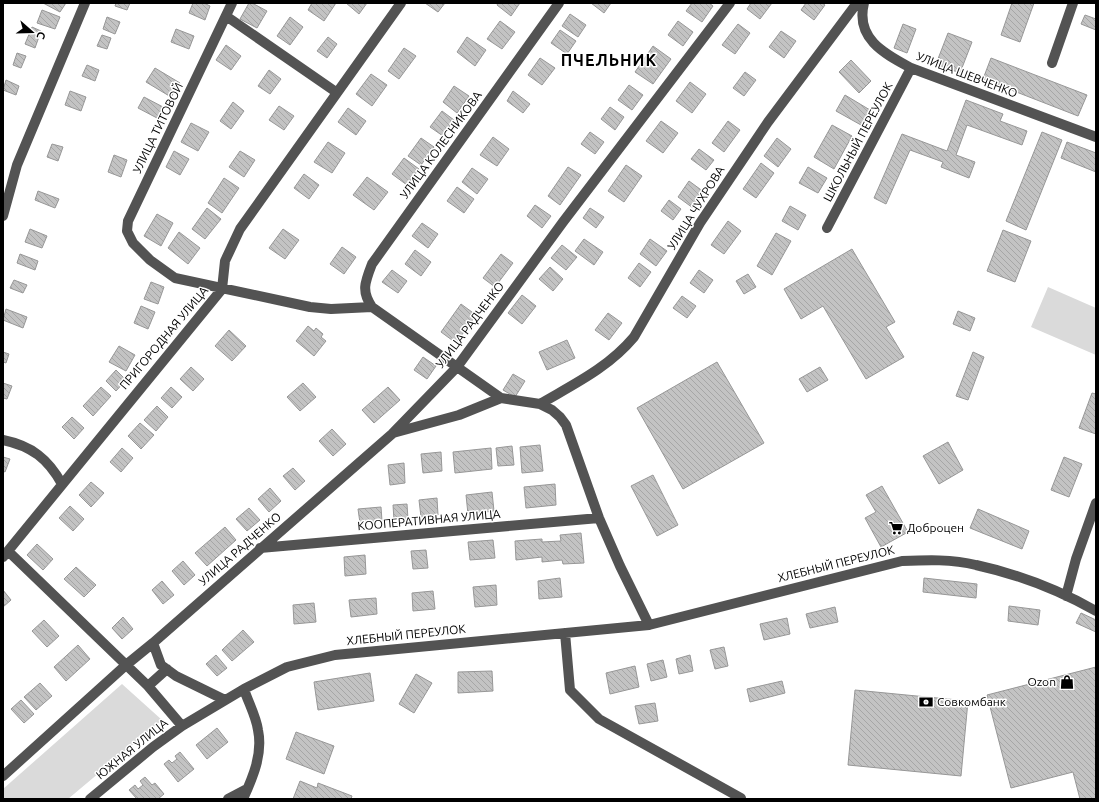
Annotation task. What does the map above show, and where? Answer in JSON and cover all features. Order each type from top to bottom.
[{"type":"street","points":[[3,216],[17,166],[85,3]]},
{"type":"street","name":"УЛИЦА ТИТОВОЙ","points":[[232,3],[128,221],[127,231],[133,243],[150,260],[175,278],[310,307],[331,309],[372,307]]},
{"type":"street","name":"ПРИГОРОДНАЯ УЛИЦА","points":[[6,555],[62,484],[222,289],[225,261],[240,229],[336,92],[401,3]]},
{"type":"street","name":"УЛИЦА КОЛЕСНИКОВА","points":[[372,307],[366,299],[365,292],[366,280],[372,264],[559,3]]},
{"type":"street","name":"УЛИЦА РАДЧЕНКО","points":[[126,665],[392,434],[458,366],[563,222],[730,3]]},
{"type":"street","name":"УЛИЦА ЧУХРОВА","points":[[540,404],[604,367],[622,352],[634,337],[704,216],[768,122],[857,3]]},
{"type":"street","name":"УЛИЦА ШЕВЧЕНКО","points":[[864,3],[862,23],[870,40],[883,53],[911,68],[1096,137]]},
{"type":"street","points":[[1052,64],[1073,3]]},
{"type":"street","points":[[226,16],[336,92]]},
{"type":"street","name":"ШКОЛЬНЫЙ ПЕРЕУЛОК","points":[[827,228],[911,68]]},
{"type":"street","points":[[372,307],[458,366],[501,398],[540,404],[552,410],[566,425],[599,518],[649,625]]},
{"type":"street","points":[[392,434],[459,415],[501,398]]},
{"type":"street","points":[[3,440],[32,450],[52,467],[62,484]]},
{"type":"street","points":[[1066,596],[1076,559],[1096,503]]},
{"type":"street","name":"КООПЕРАТИВНАЯ УЛИЦА","points":[[260,548],[599,518]]},
{"type":"street","name":"ЮЖНАЯ УЛИЦА","points":[[6,555],[148,686],[182,726],[153,746],[90,799]]},
{"type":"street","name":"ХЛЕБНЫЙ ПЕРЕУЛОК","points":[[182,726],[244,689],[287,667],[336,655],[649,625],[902,561],[934,560],[975,564],[1009,573],[1066,596],[1096,611]]},
{"type":"street","points":[[566,633],[570,690],[599,719],[741,798]]},
{"type":"street","points":[[153,643],[161,665],[176,676],[225,700]]},
{"type":"street","points":[[3,776],[126,665]]},
{"type":"street","points":[[148,686],[167,669]]},
{"type":"street","points":[[243,799],[257,763],[260,746],[258,729],[244,689]]},
{"type":"street","points":[[228,799],[247,789]]},
{"type":"shaded area","points":[[1048,287],[1096,308],[1096,355],[1031,327]]},
{"type":"shaded area","points":[[122,684],[162,720],[68,799],[3,799],[3,789]]},
{"type":"building","points":[[43,3],[66,3],[60,12]]},
{"type":"building","points":[[116,3],[130,3],[127,10],[115,6]]},
{"type":"building","points":[[193,3],[204,3],[210,6],[205,20],[189,13]]},
{"type":"building","points":[[249,3],[252,3],[267,11],[257,28],[240,19]]},
{"type":"building","points":[[312,3],[336,3],[324,21],[308,10]]},
{"type":"building","points":[[346,3],[367,3],[359,14]]},
{"type":"building","points":[[425,3],[445,3],[438,12]]},
{"type":"building","points":[[498,3],[520,3],[511,16],[497,5]]},
{"type":"building","points":[[591,3],[611,3],[604,13]]},
{"type":"building","points":[[692,3],[709,3],[713,6],[702,22],[686,11]]},
{"type":"building","points":[[751,3],[772,3],[760,19],[747,9]]},
{"type":"building","points":[[806,3],[822,3],[825,5],[814,20],[801,10]]},
{"type":"building","points":[[1012,3],[1034,3],[1020,42],[1001,35]]},
{"type":"building","points":[[42,10],[60,17],[55,29],[37,23]]},
{"type":"building","points":[[570,14],[586,25],[578,37],[562,26]]},
{"type":"building","points":[[1085,15],[1096,19],[1096,30],[1081,24]]},
{"type":"building","points":[[107,17],[120,22],[115,34],[103,29]]},
{"type":"building","points":[[290,17],[303,27],[290,45],[277,36]]},
{"type":"building","points":[[500,21],[515,32],[502,49],[487,39]]},
{"type":"building","points":[[678,21],[693,32],[683,46],[668,35]]},
{"type":"building","points":[[738,24],[750,33],[735,54],[722,45]]},
{"type":"building","points":[[903,24],[916,29],[907,53],[894,48]]},
{"type":"building","points":[[32,27],[41,31],[35,48],[25,44]]},
{"type":"building","points":[[176,29],[194,36],[189,49],[171,42]]},
{"type":"building","points":[[560,30],[576,41],[567,54],[551,43]]},
{"type":"building","points":[[781,31],[796,41],[784,58],[769,47]]},
{"type":"building","points":[[948,33],[972,42],[960,73],[936,64]]},
{"type":"building","points":[[102,35],[111,38],[107,49],[97,46]]},
{"type":"building","points":[[328,37],[337,44],[327,58],[317,51]]},
{"type":"building","points":[[467,37],[486,50],[475,66],[457,52]]},
{"type":"building","points":[[226,45],[241,56],[231,70],[216,60]]},
{"type":"building","points":[[653,46],[671,59],[653,84],[635,72]]},
{"type":"building","points":[[404,48],[416,56],[399,79],[388,71]]},
{"type":"building","points":[[17,53],[26,56],[21,68],[13,65]]},
{"type":"building","points":[[540,58],[555,68],[542,85],[528,75]]},
{"type":"building","points":[[991,58],[1087,95],[1078,116],[983,79]]},
{"type":"building","points":[[851,60],[871,81],[859,93],[839,72]]},
{"type":"building","points":[[87,65],[99,70],[95,81],[82,76]]},
{"type":"building","points":[[155,68],[180,83],[171,97],[146,82]]},
{"type":"building","points":[[269,70],[281,79],[270,94],[258,86]]},
{"type":"building","points":[[745,72],[756,80],[744,96],[733,88]]},
{"type":"building","points":[[371,74],[387,85],[372,106],[356,94]]},
{"type":"building","points":[[6,80],[19,86],[16,95],[3,90]]},
{"type":"building","points":[[690,82],[706,94],[692,113],[676,101]]},
{"type":"building","points":[[629,85],[643,95],[632,110],[618,100]]},
{"type":"building","points":[[454,86],[469,96],[457,113],[443,102]]},
{"type":"building","points":[[70,91],[86,97],[81,111],[65,105]]},
{"type":"building","points":[[513,91],[530,104],[523,113],[507,101]]},
{"type":"building","points":[[845,95],[870,110],[861,125],[836,111]]},
{"type":"building","points":[[144,97],[163,107],[157,118],[138,108]]},
{"type":"building","points":[[966,100],[1003,114],[1000,121],[1027,131],[1022,145],[967,125],[956,155],[975,162],[969,178],[941,167],[943,162],[910,150],[886,204],[874,198],[902,134],[947,151]]},
{"type":"building","points":[[233,102],[244,111],[231,129],[220,121]]},
{"type":"building","points":[[279,106],[294,116],[284,130],[269,120]]},
{"type":"building","points":[[610,107],[624,117],[615,130],[601,119]]},
{"type":"building","points":[[348,108],[366,121],[356,135],[338,122]]},
{"type":"building","points":[[442,111],[454,120],[443,136],[430,127]]},
{"type":"building","points":[[661,121],[678,133],[663,153],[646,141]]},
{"type":"building","points":[[728,121],[740,130],[724,152],[712,143]]},
{"type":"building","points":[[191,123],[209,132],[198,151],[181,142]]},
{"type":"building","points":[[832,125],[852,136],[834,169],[814,157]]},
{"type":"building","points":[[590,132],[604,142],[595,154],[581,144]]},
{"type":"building","points":[[1042,132],[1062,140],[1026,230],[1006,221]]},
{"type":"building","points":[[493,137],[509,149],[497,166],[480,155]]},
{"type":"building","points":[[421,138],[434,147],[421,165],[408,156]]},
{"type":"building","points":[[777,138],[791,149],[778,167],[764,156]]},
{"type":"building","points":[[328,142],[345,153],[332,173],[314,162]]},
{"type":"building","points":[[1067,142],[1096,153],[1096,172],[1061,158]]},
{"type":"building","points":[[52,144],[63,147],[58,161],[47,157]]},
{"type":"building","points":[[699,149],[714,160],[706,170],[691,159]]},
{"type":"building","points":[[174,151],[189,159],[180,175],[166,167]]},
{"type":"building","points":[[240,151],[255,160],[244,177],[229,167]]},
{"type":"building","points":[[114,155],[127,160],[121,177],[108,172]]},
{"type":"building","points":[[404,158],[419,169],[407,185],[392,174]]},
{"type":"building","points":[[761,163],[774,173],[756,198],[743,189]]},
{"type":"building","points":[[626,165],[642,176],[624,202],[608,191]]},
{"type":"building","points":[[568,167],[581,175],[560,205],[548,196]]},
{"type":"building","points":[[808,167],[827,178],[818,193],[799,183]]},
{"type":"building","points":[[472,168],[488,179],[477,194],[462,182]]},
{"type":"building","points":[[304,174],[319,185],[309,199],[294,188]]},
{"type":"building","points":[[367,177],[388,192],[374,210],[353,195]]},
{"type":"building","points":[[224,178],[239,188],[222,213],[208,203]]},
{"type":"building","points":[[689,181],[704,192],[693,208],[678,197]]},
{"type":"building","points":[[457,187],[474,199],[464,213],[447,201]]},
{"type":"building","points":[[38,191],[59,199],[55,208],[35,200]]},
{"type":"building","points":[[669,200],[681,209],[673,220],[661,211]]},
{"type":"building","points":[[535,205],[551,216],[542,228],[527,216]]},
{"type":"building","points":[[790,206],[806,215],[798,230],[782,221]]},
{"type":"building","points":[[207,208],[221,219],[205,239],[192,229]]},
{"type":"building","points":[[590,208],[604,217],[596,228],[583,218]]},
{"type":"building","points":[[157,214],[173,223],[161,246],[144,236]]},
{"type":"building","points":[[728,221],[741,231],[724,254],[711,245]]},
{"type":"building","points":[[422,223],[438,234],[428,248],[412,236]]},
{"type":"building","points":[[30,229],[47,236],[42,248],[25,242]]},
{"type":"building","points":[[283,229],[299,240],[285,259],[269,248]]},
{"type":"building","points":[[1003,230],[1031,241],[1015,282],[987,271]]},
{"type":"building","points":[[179,232],[200,248],[188,264],[168,248]]},
{"type":"building","points":[[776,233],[791,241],[772,275],[757,266]]},
{"type":"building","points":[[584,239],[603,252],[594,265],[575,251]]},
{"type":"building","points":[[650,239],[667,251],[656,266],[640,254]]},
{"type":"building","points":[[562,245],[577,257],[566,270],[551,258]]},
{"type":"building","points":[[342,247],[356,257],[344,274],[330,264]]},
{"type":"building","points":[[852,249],[895,322],[886,327],[904,357],[866,379],[823,306],[801,319],[784,289]]},
{"type":"building","points":[[415,250],[431,262],[421,276],[405,264]]},
{"type":"building","points":[[20,254],[38,261],[35,270],[17,263]]},
{"type":"building","points":[[501,254],[513,263],[495,287],[483,278]]},
{"type":"building","points":[[639,263],[651,272],[640,287],[628,278]]},
{"type":"building","points":[[550,267],[563,279],[553,291],[539,279]]},
{"type":"building","points":[[392,270],[407,281],[398,293],[382,282]]},
{"type":"building","points":[[699,270],[713,280],[704,293],[690,283]]},
{"type":"building","points":[[748,274],[756,287],[744,294],[736,281]]},
{"type":"building","points":[[14,280],[27,285],[23,293],[10,288]]},
{"type":"building","points":[[151,282],[164,287],[158,304],[144,299]]},
{"type":"building","points":[[522,295],[536,306],[522,324],[508,313]]},
{"type":"building","points":[[682,296],[696,306],[687,318],[673,308]]},
{"type":"building","points":[[461,304],[476,315],[456,343],[441,332]]},
{"type":"building","points":[[141,306],[155,312],[148,329],[134,323]]},
{"type":"building","points":[[6,309],[27,317],[23,328],[3,320]]},
{"type":"building","points":[[958,311],[975,318],[970,331],[953,324]]},
{"type":"building","points":[[608,313],[622,323],[609,340],[595,330]]},
{"type":"building","points":[[308,326],[314,331],[316,328],[323,334],[321,337],[326,341],[314,356],[296,341]]},
{"type":"building","points":[[229,330],[246,346],[232,361],[215,346]]},
{"type":"building","points":[[567,340],[575,358],[547,370],[539,352]]},
{"type":"building","points":[[119,346],[135,355],[126,371],[109,362]]},
{"type":"building","points":[[3,352],[9,354],[6,363],[3,362]]},
{"type":"building","points":[[973,352],[984,357],[968,400],[956,396]]},
{"type":"building","points":[[423,357],[436,366],[427,379],[414,370]]},
{"type":"building","points":[[717,362],[764,443],[683,489],[637,408]]},
{"type":"building","points":[[191,367],[204,379],[193,391],[180,379]]},
{"type":"building","points":[[820,367],[828,380],[807,392],[799,379]]},
{"type":"building","points":[[116,370],[126,380],[116,391],[106,381]]},
{"type":"building","points":[[513,374],[525,381],[515,397],[503,390]]},
{"type":"building","points":[[3,383],[12,386],[7,399],[3,398]]},
{"type":"building","points":[[303,383],[316,397],[300,411],[287,397]]},
{"type":"building","points":[[101,387],[111,396],[93,416],[83,406]]},
{"type":"building","points":[[171,387],[182,397],[172,408],[161,398]]},
{"type":"building","points":[[388,387],[400,400],[374,423],[362,410]]},
{"type":"building","points":[[1092,393],[1096,394],[1096,434],[1079,428]]},
{"type":"building","points":[[157,406],[168,417],[156,431],[144,420]]},
{"type":"building","points":[[72,417],[84,428],[74,439],[62,427]]},
{"type":"building","points":[[140,423],[154,435],[141,449],[128,436]]},
{"type":"building","points":[[332,429],[346,444],[333,456],[319,441]]},
{"type":"building","points":[[948,442],[963,470],[939,484],[923,456]]},
{"type":"building","points":[[540,445],[543,471],[522,473],[520,447]]},
{"type":"building","points":[[512,446],[514,465],[498,466],[496,448]]},
{"type":"building","points":[[122,448],[133,458],[121,472],[110,462]]},
{"type":"building","points":[[491,448],[492,469],[455,473],[453,452]]},
{"type":"building","points":[[441,452],[442,471],[423,473],[421,454]]},
{"type":"building","points":[[3,457],[10,459],[5,472],[3,471]]},
{"type":"building","points":[[1064,457],[1082,464],[1069,497],[1051,490]]},
{"type":"building","points":[[404,463],[405,483],[390,485],[388,465]]},
{"type":"building","points":[[293,468],[305,481],[295,490],[283,476]]},
{"type":"building","points":[[653,475],[678,525],[657,536],[631,486]]},
{"type":"building","points":[[91,482],[104,493],[91,507],[79,495]]},
{"type":"building","points":[[555,484],[556,505],[526,508],[524,487]]},
{"type":"building","points":[[882,486],[908,532],[881,547],[865,518],[876,512],[866,495]]},
{"type":"building","points":[[270,488],[281,501],[269,512],[258,499]]},
{"type":"building","points":[[492,492],[494,511],[468,514],[466,495]]},
{"type":"building","points":[[437,498],[438,515],[421,517],[419,500]]},
{"type":"building","points":[[407,504],[408,519],[394,520],[393,505]]},
{"type":"building","points":[[70,506],[84,519],[73,531],[59,518]]},
{"type":"building","points":[[381,507],[382,521],[360,523],[358,509]]},
{"type":"building","points":[[249,508],[260,520],[247,531],[236,519]]},
{"type":"building","points":[[978,509],[1029,531],[1022,549],[970,528]]},
{"type":"building","points":[[225,527],[236,540],[207,566],[195,553]]},
{"type":"building","points":[[581,533],[584,563],[563,564],[562,560],[542,562],[542,557],[516,560],[515,541],[542,539],[542,542],[561,541],[560,535]]},
{"type":"building","points":[[493,540],[495,558],[470,560],[468,542]]},
{"type":"building","points":[[37,544],[53,559],[43,570],[27,555]]},
{"type":"building","points":[[426,550],[428,568],[413,569],[411,551]]},
{"type":"building","points":[[365,555],[366,574],[345,576],[344,557]]},
{"type":"building","points":[[183,561],[195,575],[184,585],[172,571]]},
{"type":"building","points":[[76,567],[96,585],[84,597],[64,579]]},
{"type":"building","points":[[560,578],[562,597],[539,599],[538,581]]},
{"type":"building","points":[[924,578],[977,584],[976,598],[923,592]]},
{"type":"building","points":[[162,581],[174,595],[163,604],[152,590]]},
{"type":"building","points":[[496,585],[497,605],[475,607],[473,587]]},
{"type":"building","points":[[3,590],[11,600],[3,607]]},
{"type":"building","points":[[433,591],[435,609],[413,611],[412,593]]},
{"type":"building","points":[[376,598],[377,614],[351,617],[349,600]]},
{"type":"building","points":[[314,603],[316,622],[294,624],[293,605]]},
{"type":"building","points":[[1009,606],[1040,610],[1038,625],[1008,621]]},
{"type":"building","points":[[835,607],[838,622],[810,628],[806,614]]},
{"type":"building","points":[[1081,613],[1096,620],[1096,632],[1076,623]]},
{"type":"building","points":[[123,617],[133,629],[122,639],[112,628]]},
{"type":"building","points":[[787,618],[790,634],[764,640],[760,624]]},
{"type":"building","points":[[44,620],[59,636],[47,647],[32,631]]},
{"type":"building","points":[[243,630],[254,642],[232,661],[222,650]]},
{"type":"building","points":[[78,645],[90,659],[66,681],[54,667]]},
{"type":"building","points":[[724,647],[728,666],[715,669],[710,650]]},
{"type":"building","points":[[216,655],[227,668],[217,676],[206,664]]},
{"type":"building","points":[[690,655],[693,671],[679,674],[676,659]]},
{"type":"building","points":[[663,660],[667,677],[651,681],[647,664]]},
{"type":"building","points":[[635,666],[639,687],[610,694],[606,673]]},
{"type":"building","points":[[1096,667],[1096,799],[1080,799],[1073,772],[1011,788],[987,695]]},
{"type":"building","points":[[492,671],[493,691],[458,693],[458,672]]},
{"type":"building","points":[[370,673],[374,701],[318,710],[314,682]]},
{"type":"building","points":[[416,674],[432,683],[414,713],[399,704]]},
{"type":"building","points":[[782,681],[785,693],[750,702],[747,689]]},
{"type":"building","points":[[40,683],[52,696],[36,710],[24,697]]},
{"type":"building","points":[[855,690],[968,701],[961,776],[848,765]]},
{"type":"building","points":[[21,700],[34,714],[24,723],[11,709]]},
{"type":"building","points":[[655,703],[658,721],[639,724],[635,706]]},
{"type":"building","points":[[217,728],[228,742],[207,759],[196,745]]},
{"type":"building","points":[[296,732],[334,746],[324,774],[286,759]]},
{"type":"building","points":[[180,752],[194,769],[178,782],[164,764],[169,760],[172,763],[177,759],[175,756]]},
{"type":"building","points":[[145,777],[152,785],[155,783],[164,794],[158,799],[137,799],[129,790],[135,785],[138,789],[143,785],[140,781]]},
{"type":"building","points":[[300,781],[317,788],[318,783],[352,796],[351,799],[293,799]]},
{"type":"place","name":"Доброцен","points":[[896,528]]},
{"type":"place","name":"Ozon","points":[[1067,682]]},
{"type":"place","name":"Совкомбанк","points":[[926,702]]},
{"type":"district","name":"ПЧЕЛЬНИК","points":[[609,60]]}]
